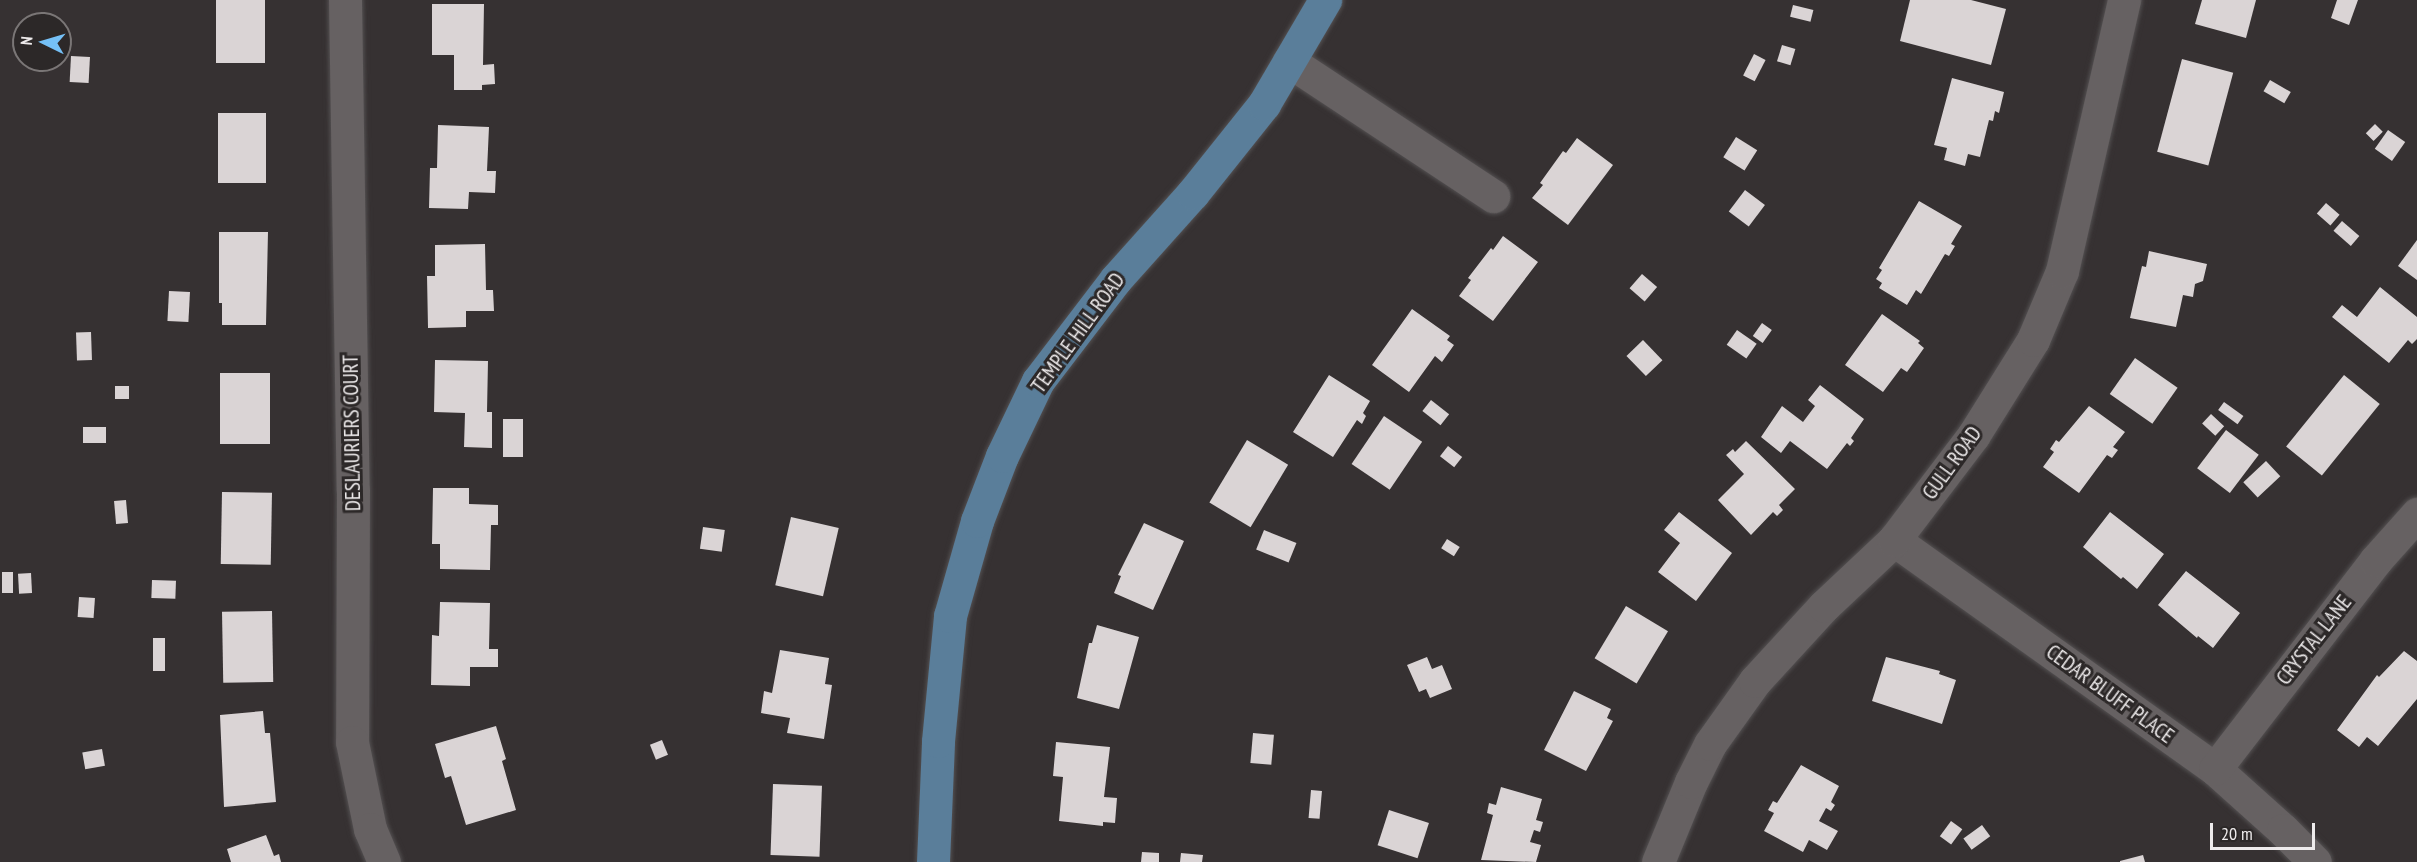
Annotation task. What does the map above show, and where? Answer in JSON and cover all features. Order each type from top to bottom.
[{"type":"main road","name":"TEMPLE HILL ROAD","points":[[933,862],[938,741],[950,616],[977,521],[1002,456],[1038,381],[1116,279],[1193,193],[1264,104],[1325,0]]},
{"type":"street","name":"DESLAURIERS COURT","points":[[345,0],[353,490],[352,742],[370,829],[384,862]]},
{"type":"street","name":"GULL ROAD","points":[[1658,862],[1691,782],[1710,744],[1755,681],[1824,606],[1894,540],[1973,436],[2033,340],[2062,271],[2124,0]]},
{"type":"street","points":[[1289,61],[1494,196]]},
{"type":"street","name":"CRYSTAL LANE","points":[[2215,769],[2376,560],[2417,514]]},
{"type":"street","name":"CEDAR BLUFF PLACE","points":[[1894,540],[2215,769],[2283,830],[2314,862]]},
{"type":"building","points":[[216,0],[265,0],[265,63],[216,63]]},
{"type":"building","points":[[1910,0],[1971,0],[2006,9],[1991,65],[1900,41]]},
{"type":"building","points":[[2202,0],[2256,0],[2246,38],[2195,24]]},
{"type":"building","points":[[2337,0],[2358,0],[2349,25],[2331,18]]},
{"type":"building","points":[[432,4],[484,4],[483,65],[494,64],[495,84],[482,85],[482,90],[454,90],[454,55],[432,55]]},
{"type":"building","points":[[1793,5],[1813,10],[1810,22],[1790,17]]},
{"type":"building","points":[[1782,45],[1795,49],[1790,65],[1777,61]]},
{"type":"building","points":[[1754,54],[1766,60],[1755,81],[1743,75]]},
{"type":"building","points":[[72,56],[90,57],[89,83],[70,82]]},
{"type":"building","points":[[2182,59],[2233,73],[2208,165],[2157,152]]},
{"type":"building","points":[[1952,78],[2004,92],[1999,113],[1995,111],[1993,121],[1989,120],[1980,157],[1968,154],[1965,166],[1944,160],[1947,148],[1934,145]]},
{"type":"building","points":[[2270,80],[2291,92],[2284,103],[2264,91]]},
{"type":"building","points":[[218,113],[266,113],[266,183],[218,183]]},
{"type":"building","points":[[2375,124],[2383,132],[2374,141],[2366,133]]},
{"type":"building","points":[[438,125],[489,127],[487,171],[496,171],[495,193],[469,192],[468,209],[429,208],[430,168],[437,168]]},
{"type":"building","points":[[2388,130],[2405,142],[2392,161],[2375,149]]},
{"type":"building","points":[[1736,137],[1757,150],[1744,171],[1723,157]]},
{"type":"building","points":[[1577,138],[1613,165],[1568,225],[1532,198],[1543,185],[1540,183],[1563,151],[1566,153]]},
{"type":"building","points":[[1745,190],[1765,205],[1749,227],[1729,212]]},
{"type":"building","points":[[1919,201],[1962,226],[1951,244],[1955,246],[1949,256],[1945,254],[1921,294],[1916,290],[1907,305],[1879,288],[1882,283],[1876,279],[1882,270],[1879,268]]},
{"type":"building","points":[[2326,203],[2340,215],[2330,225],[2317,214]]},
{"type":"building","points":[[2342,221],[2359,236],[2351,246],[2333,231]]},
{"type":"building","points":[[219,232],[268,232],[266,325],[222,325],[222,303],[219,303]]},
{"type":"building","points":[[1503,236],[1538,262],[1493,321],[1459,296],[1471,280],[1468,278]]},
{"type":"building","points":[[2417,240],[2417,280],[2398,266]]},
{"type":"building","points":[[485,244],[486,290],[493,290],[494,311],[466,311],[466,327],[428,328],[427,276],[435,276],[435,245]]},
{"type":"building","points":[[2149,251],[2207,264],[2203,281],[2195,284],[2193,297],[2183,295],[2176,327],[2130,318],[2142,266],[2146,267]]},
{"type":"building","points":[[1642,274],[1657,287],[1645,301],[1630,288]]},
{"type":"building","points":[[2380,287],[2417,317],[2417,339],[2412,344],[2408,340],[2389,363],[2332,317],[2342,305],[2357,317]]},
{"type":"building","points":[[169,291],[190,292],[188,322],[167,321]]},
{"type":"building","points":[[1412,309],[1450,336],[1447,340],[1454,345],[1442,362],[1435,356],[1409,392],[1372,365]]},
{"type":"building","points":[[1882,314],[1920,341],[1918,343],[1924,348],[1907,372],[1901,368],[1883,392],[1845,365]]},
{"type":"building","points":[[1762,323],[1772,330],[1763,343],[1753,336]]},
{"type":"building","points":[[1737,330],[1757,344],[1746,359],[1727,345]]},
{"type":"building","points":[[91,332],[92,360],[77,361],[76,333]]},
{"type":"building","points":[[1643,340],[1662,360],[1646,376],[1626,356]]},
{"type":"building","points":[[2135,358],[2178,388],[2152,424],[2110,394]]},
{"type":"building","points":[[435,360],[488,361],[487,412],[492,412],[492,448],[464,447],[465,413],[434,412]]},
{"type":"building","points":[[220,373],[270,373],[270,444],[220,444]]},
{"type":"building","points":[[1329,375],[1370,401],[1363,413],[1366,416],[1362,424],[1357,420],[1333,457],[1293,432]]},
{"type":"building","points":[[2344,375],[2380,404],[2322,475],[2286,446]]},
{"type":"building","points":[[1820,385],[1864,419],[1851,438],[1854,441],[1850,446],[1847,443],[1827,469],[1790,441],[1781,453],[1761,437],[1782,406],[1803,422],[1815,406],[1808,400]]},
{"type":"building","points":[[115,386],[129,386],[129,399],[115,399]]},
{"type":"building","points":[[1431,400],[1449,414],[1441,425],[1422,411]]},
{"type":"building","points":[[2224,402],[2243,416],[2238,424],[2218,410]]},
{"type":"building","points":[[2089,406],[2125,432],[2113,447],[2118,450],[2112,458],[2107,455],[2079,493],[2043,467],[2054,452],[2050,449],[2056,440],[2059,442]]},
{"type":"building","points":[[2211,414],[2224,426],[2215,436],[2202,424]]},
{"type":"building","points":[[1384,416],[1422,442],[1390,490],[1352,464]]},
{"type":"building","points":[[503,419],[523,419],[523,457],[503,457]]},
{"type":"building","points":[[83,427],[106,427],[106,443],[83,443]]},
{"type":"building","points":[[2226,430],[2259,455],[2230,493],[2197,468]]},
{"type":"building","points":[[1247,440],[1288,465],[1251,527],[1209,503]]},
{"type":"building","points":[[1746,441],[1795,489],[1779,505],[1783,510],[1777,516],[1773,512],[1751,535],[1718,500],[1744,474],[1726,455],[1733,449],[1735,452]]},
{"type":"building","points":[[1448,446],[1462,457],[1454,467],[1440,456]]},
{"type":"building","points":[[2266,461],[2280,476],[2258,498],[2243,482]]},
{"type":"building","points":[[433,488],[469,488],[469,504],[498,505],[498,525],[491,525],[490,570],[440,569],[440,544],[432,544]]},
{"type":"building","points":[[222,492],[272,493],[271,565],[221,564]]},
{"type":"building","points":[[126,500],[128,523],[116,524],[114,501]]},
{"type":"building","points":[[1679,512],[1732,553],[1696,601],[1658,572],[1680,543],[1664,530]]},
{"type":"building","points":[[2110,512],[2164,554],[2137,589],[2123,577],[2121,579],[2083,547]]},
{"type":"building","points":[[791,517],[839,528],[823,596],[775,585]]},
{"type":"building","points":[[1144,523],[1184,541],[1153,610],[1114,593],[1121,576],[1118,575]]},
{"type":"building","points":[[703,527],[725,530],[722,552],[700,549]]},
{"type":"building","points":[[1264,530],[1296,543],[1289,563],[1256,549]]},
{"type":"building","points":[[1447,539],[1460,547],[1454,556],[1441,548]]},
{"type":"building","points":[[2186,571],[2240,613],[2213,648],[2198,636],[2197,638],[2158,605]]},
{"type":"building","points":[[2,572],[13,572],[13,593],[2,593]]},
{"type":"building","points":[[31,573],[32,593],[19,594],[18,574]]},
{"type":"building","points":[[152,580],[176,581],[175,599],[151,598]]},
{"type":"building","points":[[79,597],[95,598],[94,618],[78,617]]},
{"type":"building","points":[[440,602],[490,603],[489,649],[498,649],[498,667],[470,667],[470,686],[431,685],[432,635],[439,636]]},
{"type":"building","points":[[1626,606],[1668,631],[1637,684],[1595,658]]},
{"type":"building","points":[[272,611],[273,682],[223,683],[222,612]]},
{"type":"building","points":[[1097,625],[1139,637],[1119,709],[1077,698],[1089,643],[1092,643]]},
{"type":"building","points":[[153,638],[165,638],[165,671],[153,671]]},
{"type":"building","points":[[780,650],[829,658],[825,684],[832,685],[824,739],[787,733],[790,718],[761,713],[764,691],[772,693]]},
{"type":"building","points":[[2404,651],[2417,661],[2417,699],[2378,746],[2367,737],[2359,747],[2337,730],[2377,675],[2379,677]]},
{"type":"building","points":[[1427,657],[1432,669],[1442,665],[1452,689],[1430,698],[1426,689],[1419,692],[1407,665]]},
{"type":"building","points":[[1886,657],[1940,671],[1939,674],[1956,680],[1942,724],[1872,701]]},
{"type":"building","points":[[1574,691],[1611,709],[1607,718],[1613,721],[1586,771],[1544,750]]},
{"type":"building","points":[[263,711],[265,733],[270,733],[276,802],[224,807],[220,715]]},
{"type":"building","points":[[496,726],[506,759],[502,761],[516,810],[466,825],[451,776],[445,778],[435,744]]},
{"type":"building","points":[[1253,733],[1274,735],[1271,765],[1250,763]]},
{"type":"building","points":[[662,740],[668,755],[656,760],[650,745]]},
{"type":"building","points":[[1056,742],[1110,747],[1104,797],[1117,798],[1115,823],[1103,822],[1103,826],[1059,821],[1063,777],[1053,776]]},
{"type":"building","points":[[102,749],[105,766],[85,769],[82,752]]},
{"type":"building","points":[[1801,765],[1839,786],[1831,802],[1835,805],[1831,811],[1826,808],[1819,821],[1838,831],[1827,850],[1809,840],[1803,852],[1764,831],[1774,813],[1768,810],[1773,801],[1777,803]]},
{"type":"building","points":[[773,784],[822,786],[819,857],[771,855]]},
{"type":"building","points":[[1501,787],[1542,799],[1536,820],[1543,822],[1540,832],[1534,830],[1530,842],[1541,845],[1536,862],[1481,860],[1493,815],[1487,813],[1489,803],[1496,805]]},
{"type":"building","points":[[1311,790],[1322,791],[1320,819],[1309,818]]},
{"type":"building","points":[[1389,810],[1429,823],[1418,858],[1378,845]]},
{"type":"building","points":[[1951,821],[1962,829],[1951,845],[1940,836]]},
{"type":"building","points":[[1982,825],[1990,836],[1972,850],[1963,839]]},
{"type":"building","points":[[266,835],[274,856],[279,854],[281,862],[231,862],[227,849]]},
{"type":"building","points":[[1142,852],[1159,853],[1159,862],[1141,862]]},
{"type":"building","points":[[1181,853],[1203,855],[1202,862],[1180,862]]},
{"type":"building","points":[[2143,855],[2145,862],[2120,862],[2120,861]]}]
